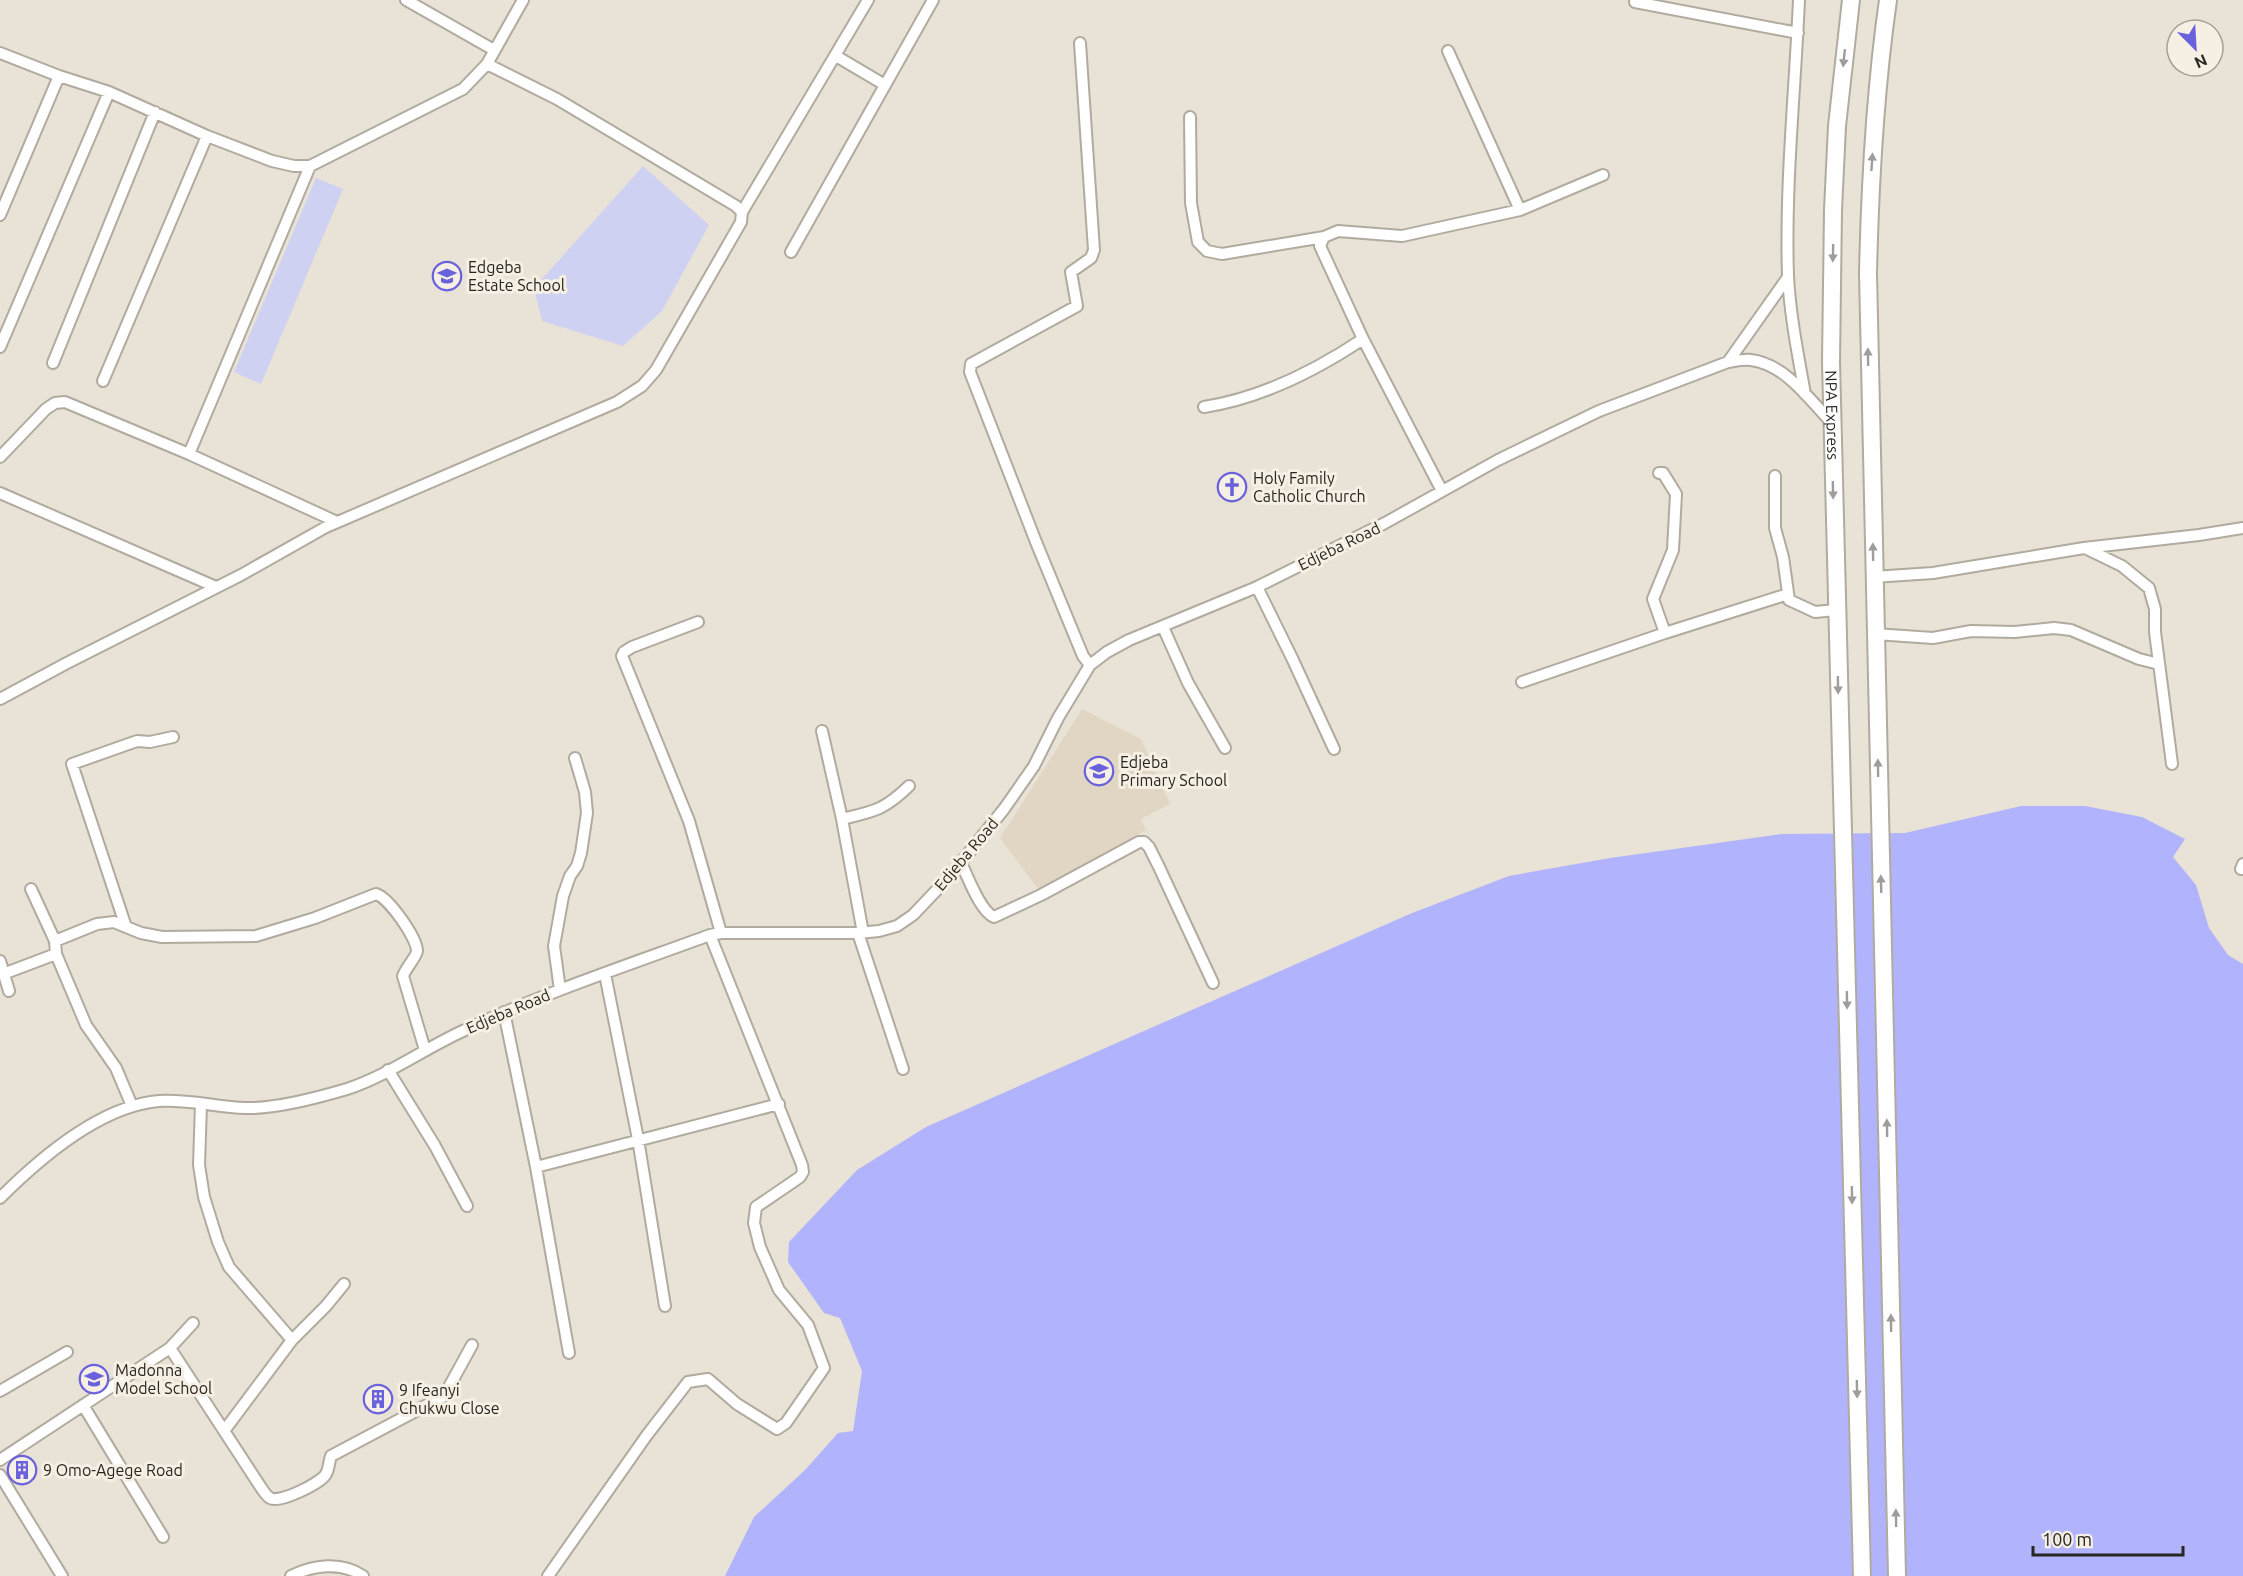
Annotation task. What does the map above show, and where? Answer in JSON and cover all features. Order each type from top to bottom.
[{"type":"main road","name":"NPA Express","points":[[1851,0],[1837,126],[1833,210],[1832,423],[1862,1576]]},
{"type":"main road","points":[[1888,0],[1876,99],[1870,187],[1868,273],[1897,1576]]},
{"type":"street","points":[[406,0],[494,50]]},
{"type":"street","points":[[0,53],[109,92],[207,136],[272,161],[294,166],[310,166],[463,89],[487,64],[523,0]]},
{"type":"street","points":[[0,699],[337,522],[617,402],[642,386],[656,370],[669,349],[741,222],[742,212],[868,0]]},
{"type":"street","points":[[791,252],[933,0]]},
{"type":"street","points":[[1799,0],[1789,198],[1788,277],[1805,394]]},
{"type":"street","points":[[1635,2],[1798,33]]},
{"type":"street","points":[[1080,43],[1094,250],[1091,258],[1071,272],[1077,306],[971,364],[970,372],[1036,542],[1083,656],[1090,665]]},
{"type":"street","points":[[1448,51],[1520,210]]},
{"type":"street","points":[[836,56],[885,85]]},
{"type":"street","points":[[487,64],[557,99],[736,206],[742,212]]},
{"type":"street","points":[[0,215],[59,76]]},
{"type":"street","points":[[0,347],[109,92]]},
{"type":"street","points":[[53,363],[155,112]]},
{"type":"street","points":[[1190,117],[1191,203],[1198,243],[1208,251],[1222,254],[1324,237],[1338,231],[1402,236],[1520,210],[1603,176]]},
{"type":"street","points":[[103,381],[207,136]]},
{"type":"street","points":[[189,454],[310,166]]},
{"type":"street","points":[[1324,237],[1320,246],[1363,339],[1442,491]]},
{"type":"street","points":[[1728,362],[1788,277]]},
{"type":"street","points":[[1204,407],[1234,403],[1266,392],[1363,339]]},
{"type":"street","name":"Edjeba Road","points":[[0,1198],[40,1159],[55,1148],[80,1132],[132,1106],[160,1101],[247,1108],[306,1100],[349,1088],[504,1012],[715,934],[860,933],[897,926],[913,915],[961,863],[1004,809],[1034,766],[1058,718],[1090,665],[1107,652],[1129,640],[1257,587],[1385,523],[1498,460],[1599,411],[1728,362],[1750,360],[1772,365],[1805,394],[1832,423]]},
{"type":"street","points":[[0,457],[46,409],[55,403],[65,402],[189,454],[337,522]]},
{"type":"street","points":[[1659,473],[1663,473],[1676,497],[1673,550],[1653,599],[1665,633]]},
{"type":"street","points":[[1775,476],[1775,528],[1784,557],[1789,600],[1815,612],[1836,610]]},
{"type":"street","points":[[0,493],[216,587]]},
{"type":"street","points":[[1873,577],[1933,573],[2084,548],[2243,528]]},
{"type":"street","points":[[2084,548],[2122,566],[2149,588],[2155,609],[2155,632],[2172,764]]},
{"type":"street","points":[[1257,587],[1334,749]]},
{"type":"street","points":[[1522,682],[1788,594]]},
{"type":"street","points":[[548,1576],[640,1445],[688,1382],[708,1379],[737,1404],[777,1429],[786,1424],[825,1368],[808,1325],[779,1290],[760,1247],[754,1223],[756,1207],[800,1177],[803,1172],[715,934],[689,821],[622,656],[632,647],[698,622]]},
{"type":"street","points":[[1163,627],[1188,683],[1225,748]]},
{"type":"street","points":[[1875,634],[1933,638],[1971,631],[2015,632],[2062,629],[2071,630],[2139,659],[2159,664]]},
{"type":"street","points":[[822,731],[842,819],[860,933],[903,1070]]},
{"type":"street","points":[[126,927],[72,764],[137,741],[150,742],[172,737]]},
{"type":"street","points":[[560,990],[554,946],[563,896],[570,876],[578,866],[587,813],[585,792],[575,758]]},
{"type":"street","points":[[842,819],[876,811],[892,802],[909,786]]},
{"type":"street","points":[[961,863],[982,906],[988,914],[994,917],[1041,895],[1139,842],[1144,842],[1164,876],[1213,983]]},
{"type":"street","points":[[2243,864],[2241,868],[2243,869]]},
{"type":"street","points":[[31,889],[56,941],[56,954],[86,1025],[116,1068],[132,1106]]},
{"type":"street","points":[[56,941],[97,924],[114,922],[141,933],[162,937],[256,936],[315,918],[376,894],[382,895],[401,917],[416,948],[415,956],[405,968],[403,976],[425,1050]]},
{"type":"street","points":[[3,974],[56,954]]},
{"type":"street","points":[[0,961],[9,991]]},
{"type":"street","points":[[605,974],[638,1139],[665,1306]]},
{"type":"street","points":[[504,1012],[536,1167],[569,1353]]},
{"type":"street","points":[[388,1070],[435,1146],[467,1206]]},
{"type":"street","points":[[201,1104],[199,1165],[204,1197],[218,1242],[229,1267],[292,1340]]},
{"type":"street","points":[[536,1167],[779,1104]]},
{"type":"street","points":[[224,1431],[292,1340],[344,1284]]},
{"type":"street","points":[[0,1460],[170,1348],[194,1323]]},
{"type":"street","points":[[170,1348],[258,1483],[271,1499],[286,1498],[322,1479],[327,1473],[331,1456],[444,1396],[472,1345]]},
{"type":"street","points":[[0,1391],[67,1352]]},
{"type":"street","points":[[83,1405],[163,1537]]},
{"type":"street","points":[[0,1475],[62,1576]]},
{"type":"street","points":[[291,1576],[306,1569],[338,1566],[363,1576]]},
{"type":"shaded area","points":[[643,166],[709,225],[662,311],[623,346],[542,321],[534,288]]},
{"type":"shaded area","points":[[316,178],[343,189],[261,384],[234,372]]},
{"type":"shaded area","name":"Edjeba Primary School","points":[[1082,709],[1141,739],[1170,804],[1141,819],[1146,830],[1039,890],[1000,838]]},
{"type":"water","points":[[2021,806],[2085,806],[2142,817],[2185,839],[2173,857],[2196,885],[2209,928],[2228,955],[2243,964],[2243,1576],[725,1576],[754,1517],[805,1470],[838,1433],[853,1431],[862,1371],[840,1318],[824,1313],[788,1262],[789,1242],[857,1170],[926,1127],[1412,913],[1509,876],[1610,858],[1781,834],[1905,833]]},
{"type":"place","name":"Edgeba Estate School","points":[[447,276]]},
{"type":"place","name":"Holy Family Catholic Church","points":[[1232,487]]},
{"type":"place","name":"Edjeba Primary School","points":[[1099,771]]},
{"type":"place","name":"Madonna Model School","points":[[94,1379]]},
{"type":"place","name":"9 Ifeanyi Chukwu Close","points":[[378,1399]]},
{"type":"place","name":"9 Omo-Agege Road","points":[[22,1470]]}]
